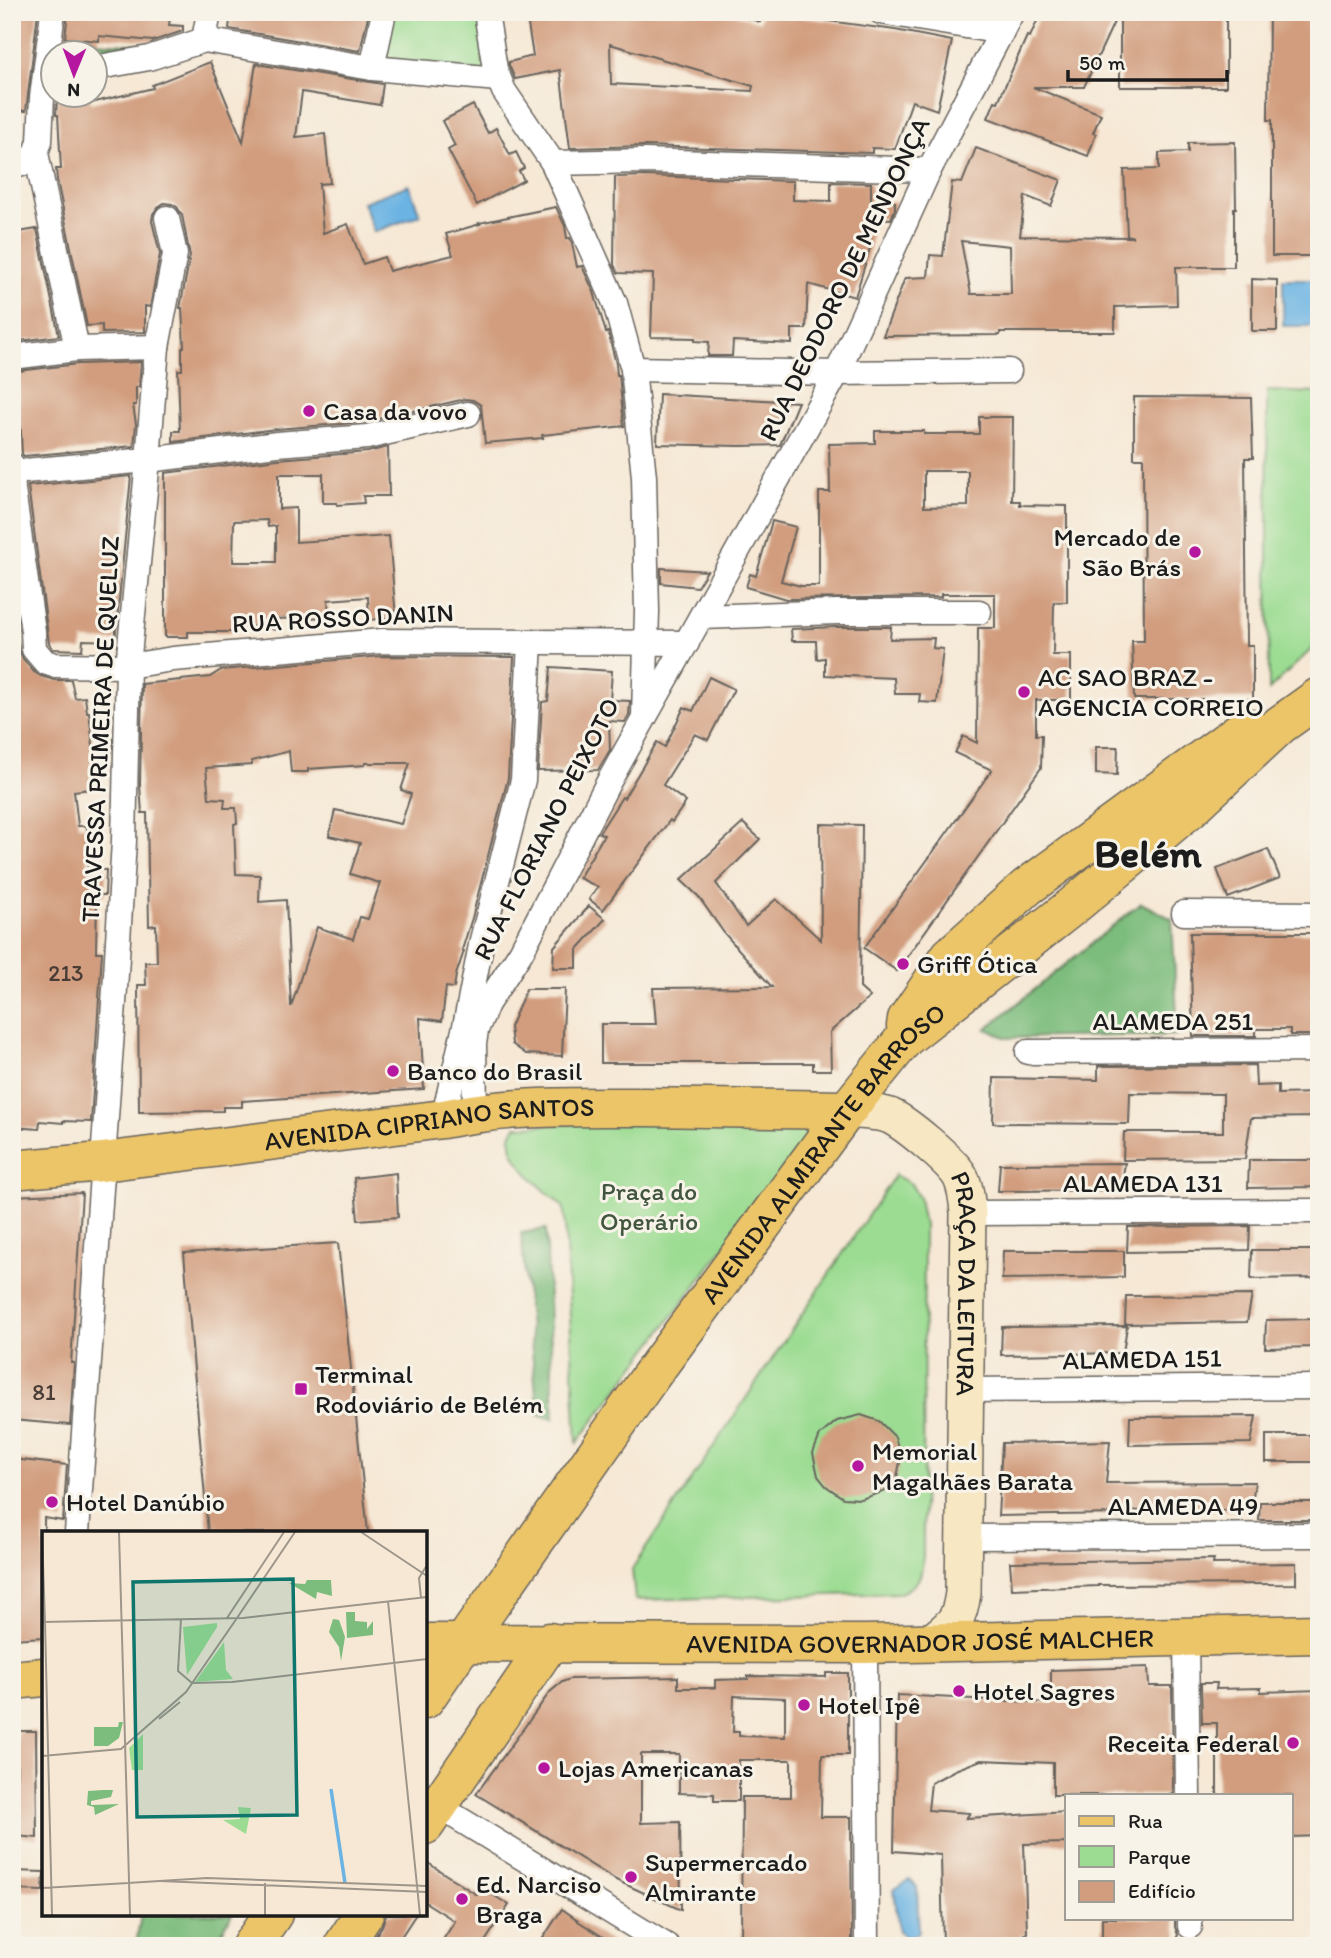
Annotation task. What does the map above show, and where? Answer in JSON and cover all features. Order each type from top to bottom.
[{"type":"main road","name":"AVENIDA ALMIRANTE BARROSO","points":[[427,1696],[650,1377],[847,1110],[905,1038],[1074,905],[1191,808],[1280,725],[1319,697]]},
{"type":"main road","name":"AVENIDA CIPRIANO SANTOS","points":[[12,1170],[102,1162],[519,1108],[847,1110]]},
{"type":"main road","name":"AVENIDA GOVERNADOR JOSÉ MALCHER","points":[[427,1643],[865,1644],[1319,1634]]},
{"type":"main road","points":[[432,1815],[536,1642]]},
{"type":"main road","points":[[12,1680],[42,1676]]},
{"type":"main road","points":[[251,1946],[272,1916]]},
{"type":"main road","points":[[343,1946],[363,1916]]},
{"type":"street","points":[[51,38],[53,12]]},
{"type":"street","points":[[204,40],[209,12]]},
{"type":"street","points":[[372,68],[384,12]]},
{"type":"street","name":"RUA FLORIANO PEIXOTO","points":[[459,1116],[474,1062],[476,1030],[487,1004],[521,951],[644,716],[647,642],[643,477],[633,369],[615,303],[552,163],[498,79],[486,12]]},
{"type":"street","points":[[881,12],[1007,22]]},
{"type":"street","name":"RUA DEODORO DE MENDONÇA","points":[[644,716],[837,373],[929,170],[1007,22]]},
{"type":"street","points":[[108,65],[149,58],[204,40],[372,68],[498,79]]},
{"type":"street","points":[[42,108],[40,141],[22,162],[77,349]]},
{"type":"street","points":[[552,163],[645,162],[929,170]]},
{"type":"street","name":"TRAVESSA PRIMEIRA DE QUELUZ","points":[[76,1531],[124,841],[128,666],[157,347],[175,254],[167,218]]},
{"type":"street","points":[[12,357],[77,349],[157,347]]},
{"type":"street","points":[[633,369],[837,373],[1009,371]]},
{"type":"street","points":[[12,465],[13,472],[367,437],[468,414]]},
{"type":"street","name":"RUA ROSSO DANIN","points":[[13,472],[13,490],[34,649],[45,662],[55,665],[128,666],[187,658],[382,641],[687,643]]},
{"type":"street","points":[[702,617],[837,612],[979,612]]},
{"type":"street","points":[[459,1116],[464,1026],[482,940],[523,780],[530,642]]},
{"type":"street","points":[[1184,913],[1319,914]]},
{"type":"street","points":[[482,940],[521,951]]},
{"type":"street","name":"ALAMEDA 251","points":[[1028,1052],[1319,1050]]},
{"type":"street","name":"PRAÇA DA LEITURA","points":[[847,1110],[889,1116],[922,1138],[961,1179],[968,1213],[963,1575],[960,1612],[954,1623],[931,1642]]},
{"type":"street","name":"ALAMEDA 131","points":[[968,1213],[1319,1211]]},
{"type":"street","name":"ALAMEDA 151","points":[[965,1390],[1319,1387]]},
{"type":"street","name":"ALAMEDA 49","points":[[963,1537],[1319,1535]]},
{"type":"street","points":[[1186,1637],[1188,1794]]},
{"type":"street","points":[[865,1644],[867,1946]]},
{"type":"street","points":[[432,1815],[667,1946]]},
{"type":"green space","points":[[390,12],[480,12],[490,73],[380,60]]},
{"type":"green space","points":[[108,43],[167,46],[108,58]]},
{"type":"green space","points":[[1267,391],[1319,393],[1319,642],[1269,690]]},
{"type":"green space","points":[[1141,903],[1172,919],[1178,1035],[1007,1038],[986,1029]]},
{"type":"green space","name":"Praça do Operário","points":[[823,1116],[577,1443],[564,1208],[521,1166],[515,1156],[511,1136],[516,1126]]},
{"type":"green space","points":[[895,1175],[911,1184],[919,1198],[924,1225],[923,1556],[919,1579],[900,1593],[635,1600],[632,1569]]},
{"type":"green space","points":[[546,1229],[554,1418],[538,1415],[521,1233]]},
{"type":"green space","points":[[141,1916],[231,1916],[214,1946],[136,1945]]},
{"type":"water","points":[[409,185],[420,215],[374,232],[363,202]]},
{"type":"water","points":[[1283,279],[1319,279],[1319,326],[1283,326]]},
{"type":"water","points":[[910,1879],[917,1887],[919,1932],[907,1939],[899,1931],[894,1889]]},
{"type":"building","points":[[12,12],[38,12],[26,111],[12,109]]},
{"type":"building","points":[[68,12],[171,12],[169,25],[183,26],[183,31],[153,41],[99,36],[65,38]]},
{"type":"building","points":[[231,12],[369,12],[360,51],[229,29]]},
{"type":"building","points":[[526,12],[727,12],[760,22],[762,12],[895,30],[952,41],[937,110],[912,101],[895,149],[872,148],[872,153],[645,146],[570,148],[560,70],[515,79],[509,65],[509,62],[533,56]],"holes":[[[610,44],[753,86],[752,91],[611,84]]]},
{"type":"building","points":[[1041,12],[1090,12],[1114,22],[1084,87],[1033,87],[1101,114],[1088,156],[988,118]]},
{"type":"building","points":[[1120,12],[1226,12],[1226,87],[1120,87]]},
{"type":"building","points":[[1269,12],[1319,12],[1319,256],[1272,256],[1272,120],[1268,120]]},
{"type":"building","points":[[210,62],[243,142],[256,64],[383,84],[380,105],[302,92],[296,137],[325,134],[330,183],[319,184],[323,233],[348,224],[363,264],[384,257],[389,271],[453,255],[446,234],[479,223],[556,207],[565,226],[567,238],[570,238],[572,243],[577,267],[582,266],[594,292],[606,333],[608,332],[619,375],[624,426],[485,443],[481,405],[465,399],[365,422],[276,429],[173,442],[173,431],[180,431],[178,370],[182,370],[184,347],[180,308],[190,256],[182,215],[177,207],[164,203],[153,214],[152,221],[160,254],[150,307],[145,306],[145,332],[102,333],[102,325],[87,326],[56,169],[61,169],[56,108],[108,108],[108,99],[153,88],[152,85]]},
{"type":"building","points":[[473,105],[488,133],[496,128],[510,155],[516,152],[524,168],[519,171],[524,180],[477,205],[448,150],[455,146],[442,121]]},
{"type":"building","points":[[1235,142],[1234,267],[1176,267],[1177,305],[1115,307],[1115,332],[883,336],[905,278],[928,277],[930,255],[943,256],[952,182],[962,183],[976,148],[1061,180],[1051,206],[1025,196],[1020,236],[1133,237],[1127,235],[1124,170],[1159,169],[1159,153],[1188,152],[1188,143]],"holes":[[[961,241],[1010,246],[1011,294],[971,294]]]},
{"type":"building","points":[[615,177],[793,181],[793,200],[831,201],[831,182],[871,183],[871,202],[895,202],[895,209],[891,219],[872,218],[870,248],[855,297],[808,284],[806,329],[792,329],[792,344],[733,341],[732,356],[708,356],[709,342],[695,341],[695,338],[651,337],[653,274],[618,273],[614,265]]},
{"type":"building","points":[[37,229],[59,336],[12,342],[12,233]]},
{"type":"building","points":[[1252,279],[1277,280],[1277,331],[1252,331]]},
{"type":"building","points":[[141,362],[136,405],[133,405],[136,424],[134,446],[24,456],[22,454],[18,371],[78,364]]},
{"type":"building","points":[[659,394],[798,402],[780,445],[657,444]]},
{"type":"building","name":"Mercado de São Brás","points":[[1134,397],[1251,398],[1253,458],[1245,458],[1247,645],[1253,645],[1253,699],[1134,699],[1132,641],[1144,641],[1143,458],[1134,458]]},
{"type":"building","points":[[979,417],[1013,417],[1012,501],[1020,501],[1020,505],[1067,506],[1067,602],[1054,602],[1053,655],[1071,655],[1071,700],[1036,700],[1036,735],[1042,735],[1041,768],[897,971],[864,948],[992,770],[955,753],[963,736],[977,743],[978,628],[995,628],[995,594],[786,599],[746,587],[750,574],[756,576],[772,521],[796,527],[781,581],[801,586],[819,586],[819,492],[830,492],[829,444],[875,443],[875,431],[979,434]],"holes":[[[924,471],[968,471],[968,506],[924,507]]]},
{"type":"building","points":[[388,447],[389,496],[363,496],[364,503],[323,503],[323,474],[279,474],[279,509],[296,508],[296,542],[389,536],[396,617],[369,620],[368,597],[328,600],[329,617],[275,619],[275,630],[262,626],[233,628],[233,632],[188,632],[188,637],[165,637],[165,473],[278,459],[368,452]],"holes":[[[267,520],[268,527],[276,526],[276,562],[233,562],[234,521]]]},
{"type":"building","points":[[131,476],[115,641],[83,640],[82,650],[53,649],[49,643],[28,486]]},
{"type":"building","points":[[661,568],[707,571],[697,587],[661,583]]},
{"type":"building","points":[[12,591],[19,650],[23,659],[41,676],[54,680],[71,680],[75,698],[85,697],[100,788],[74,791],[78,826],[87,826],[88,869],[106,870],[105,895],[97,895],[96,952],[102,952],[91,1122],[40,1121],[39,1129],[12,1127]]},
{"type":"building","points":[[891,627],[890,639],[934,638],[933,648],[943,649],[937,703],[919,702],[920,694],[895,694],[894,678],[825,675],[825,658],[817,659],[816,641],[792,641],[791,629]]},
{"type":"building","points":[[383,656],[514,657],[508,778],[454,988],[446,987],[442,1021],[420,1018],[424,1089],[242,1101],[242,1107],[223,1107],[223,1111],[139,1112],[138,985],[146,985],[145,962],[157,962],[156,925],[149,926],[147,813],[142,813],[140,785],[142,684],[210,677],[221,670]],"holes":[[[289,751],[291,772],[365,763],[410,763],[401,790],[411,794],[401,824],[335,810],[329,836],[360,843],[350,874],[380,883],[368,919],[360,917],[353,939],[317,927],[291,1007],[286,900],[259,902],[260,875],[236,874],[236,808],[224,808],[225,799],[209,798],[206,768],[252,765],[252,761]]]},
{"type":"building","points":[[551,667],[612,671],[610,700],[630,701],[629,715],[625,722],[609,721],[610,750],[598,770],[538,771],[542,702],[548,701]]},
{"type":"building","points":[[709,677],[734,689],[708,740],[695,734],[663,785],[686,802],[603,910],[589,899],[598,887],[579,878],[604,835],[599,833],[622,797],[624,798],[657,742],[665,747],[684,707],[693,711]]},
{"type":"building","points":[[1096,747],[1118,747],[1117,775],[1096,774]]},
{"type":"building","points":[[743,823],[760,839],[716,883],[746,926],[776,899],[821,940],[820,824],[862,825],[860,988],[870,997],[830,1032],[831,1070],[813,1070],[813,1063],[601,1063],[601,1024],[656,1024],[653,988],[772,987],[724,933],[698,896],[681,880]]},
{"type":"building","points":[[1268,849],[1280,878],[1228,898],[1217,869]]},
{"type":"building","points":[[589,906],[605,919],[577,950],[577,968],[553,968],[554,947]]},
{"type":"building","points":[[1190,933],[1319,933],[1319,1029],[1312,1029],[1312,1035],[1290,1035],[1290,1029],[1256,1029],[1256,1036],[1193,1036]]},
{"type":"building","points":[[526,989],[565,989],[562,1056],[526,1054],[512,1044],[510,1027]]},
{"type":"building","points":[[1255,1065],[1256,1086],[1278,1085],[1278,1094],[1315,1093],[1316,1117],[1251,1118],[1245,1159],[1123,1160],[1124,1132],[1223,1132],[1223,1094],[1130,1093],[1129,1124],[993,1123],[994,1078],[1098,1080],[1098,1066]]},
{"type":"building","points":[[1249,1160],[1319,1160],[1319,1187],[1248,1188]]},
{"type":"building","points":[[1125,1163],[1121,1190],[998,1191],[1000,1164]]},
{"type":"building","points":[[396,1173],[398,1217],[358,1220],[354,1178]]},
{"type":"building","points":[[82,1193],[71,1363],[74,1363],[70,1425],[12,1420],[12,1196]]},
{"type":"building","points":[[1250,1226],[1249,1250],[1127,1252],[1128,1227]]},
{"type":"building","points":[[338,1243],[368,1531],[208,1531],[184,1253]]},
{"type":"building","points":[[1252,1250],[1319,1250],[1319,1278],[1251,1279]]},
{"type":"building","points":[[1003,1251],[1124,1251],[1124,1277],[1002,1279]]},
{"type":"building","points":[[1252,1295],[1247,1322],[1125,1324],[1126,1296]]},
{"type":"building","points":[[1319,1319],[1319,1347],[1265,1348],[1266,1320]]},
{"type":"building","points":[[1127,1326],[1123,1353],[1001,1355],[1002,1327]]},
{"type":"building","name":"Memorial Magalhães Barata","points":[[861,1415],[879,1421],[895,1437],[901,1457],[897,1477],[886,1491],[861,1499],[843,1498],[826,1486],[818,1476],[813,1453],[820,1435],[837,1421]]},
{"type":"building","points":[[1256,1416],[1251,1443],[1129,1445],[1130,1417]]},
{"type":"building","points":[[1266,1435],[1319,1435],[1319,1462],[1266,1462]]},
{"type":"building","points":[[1110,1441],[1106,1483],[1255,1482],[1251,1510],[998,1516],[1002,1443]]},
{"type":"building","points":[[12,1459],[67,1465],[63,1521],[44,1518],[42,1531],[42,1637],[12,1639],[12,1543],[19,1515],[12,1513]]},
{"type":"building","points":[[1260,1502],[1319,1502],[1319,1520],[1259,1520]]},
{"type":"building","points":[[1214,1559],[1213,1564],[1296,1563],[1296,1584],[1098,1585],[1012,1589],[1010,1562]]},
{"type":"building","points":[[1148,1667],[1149,1686],[1172,1686],[1173,1794],[1053,1795],[1053,1763],[981,1760],[931,1783],[928,1810],[970,1813],[966,1818],[1065,1812],[1065,1843],[1024,1844],[1027,1933],[1001,1946],[943,1946],[941,1855],[894,1851],[897,1695],[1051,1703],[1051,1670]]},
{"type":"building","points":[[826,1673],[848,1673],[848,1755],[822,1755],[821,1817],[851,1817],[852,1946],[741,1946],[742,1797],[791,1797],[791,1760],[739,1760],[739,1801],[714,1801],[714,1794],[679,1793],[679,1754],[641,1754],[641,1823],[680,1822],[681,1910],[616,1880],[476,1794],[550,1692],[570,1679],[678,1677],[678,1688],[715,1688],[715,1680],[748,1679],[748,1676],[826,1677]],"holes":[[[734,1696],[785,1698],[785,1737],[739,1736],[739,1732],[733,1732]]]},
{"type":"building","points":[[1201,1683],[1217,1683],[1216,1689],[1261,1688],[1261,1692],[1319,1690],[1319,1836],[1292,1837],[1292,1794],[1217,1794],[1217,1723],[1202,1723]]},
{"type":"building","points":[[17,1731],[36,1731],[37,1838],[16,1836]]},
{"type":"building","name":"Ed. Narciso Braga","points":[[427,1862],[477,1895],[482,1888],[509,1905],[482,1946],[439,1946],[455,1921],[427,1903]]},
{"type":"building","points":[[12,1871],[42,1872],[42,1891],[12,1890]]},
{"type":"building","points":[[562,1909],[578,1921],[617,1946],[538,1946]]},
{"type":"building","points":[[385,1916],[415,1916],[395,1946],[369,1946]]},
{"type":"building","points":[[1102,1920],[1175,1920],[1178,1935],[1172,1946],[1102,1946]]},
{"type":"place","name":"Casa da vovo","points":[[309,411]]},
{"type":"place","name":"Mercado de São Brás","points":[[1195,552]]},
{"type":"place","name":"AC SAO BRAZ - AGENCIA CORREIO","points":[[1024,692]]},
{"type":"place","name":"Griff Ótica","points":[[903,964]]},
{"type":"place","name":"Banco do Brasil","points":[[393,1071]]},
{"type":"place","name":"Terminal Rodoviário de Belém","points":[[301,1389]]},
{"type":"place","name":"Memorial Magalhães Barata","points":[[858,1466]]},
{"type":"place","name":"Hotel Danúbio","points":[[52,1502]]},
{"type":"place","name":"Hotel Sagres","points":[[959,1691]]},
{"type":"place","name":"Hotel Ipê","points":[[804,1705]]},
{"type":"place","name":"Receita Federal","points":[[1293,1743]]},
{"type":"place","name":"Lojas Americanas","points":[[544,1768]]},
{"type":"place","name":"Supermercado Almirante","points":[[631,1877]]},
{"type":"place","name":"Ed. Narciso Braga","points":[[462,1899]]},
{"type":"district","name":"Belém","points":[[1148,853]]}]
